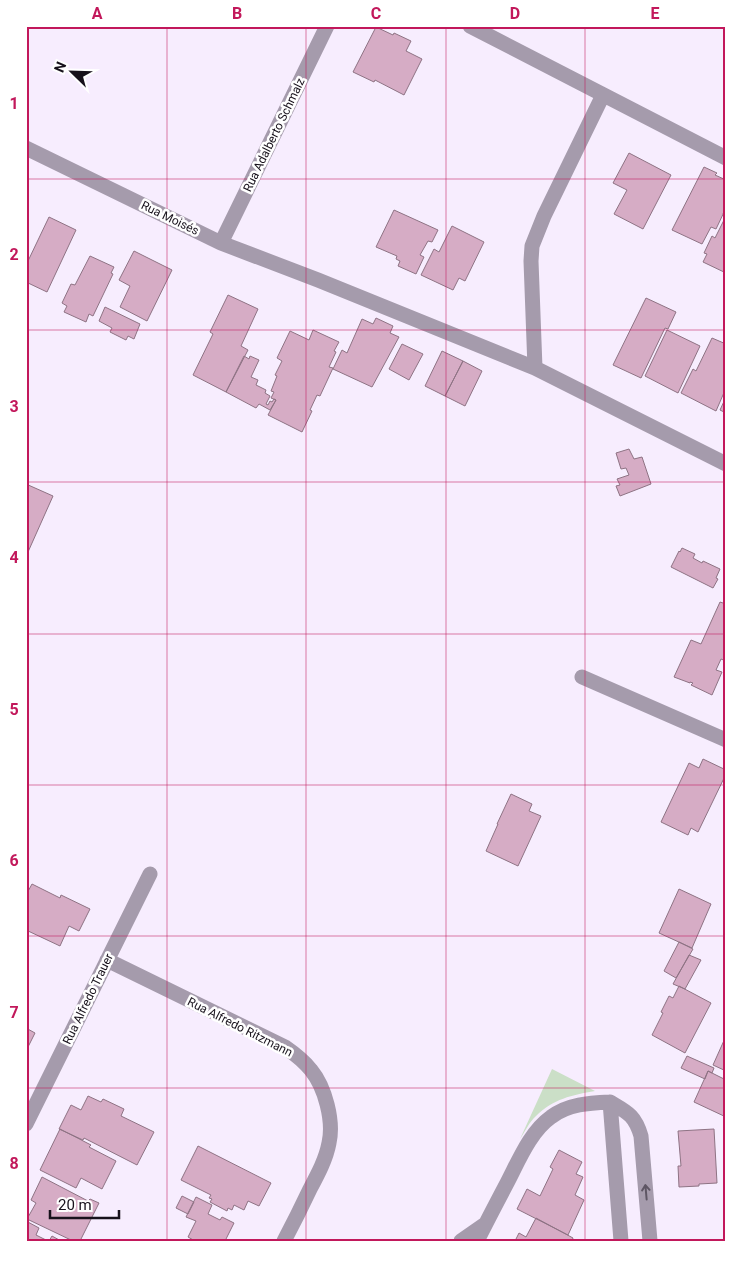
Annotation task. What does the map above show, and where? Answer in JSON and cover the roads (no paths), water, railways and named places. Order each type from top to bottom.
[{"type":"street","name":"Rua Adalberto Schmalz","points":[[221,243],[327,26]]},
{"type":"street","points":[[470,26],[726,158]]},
{"type":"street","points":[[535,368],[532,246],[544,216],[603,95]]},
{"type":"street","name":"Rua Moisés","points":[[26,148],[221,243],[318,280],[535,368],[726,464]]},
{"type":"street","points":[[582,677],[726,740]]},
{"type":"street","name":"Rua Alfredo Trauer","points":[[26,1124],[150,874]]},
{"type":"street","name":"Rua Alfredo Ritzmann","points":[[107,960],[285,1048],[300,1058],[312,1070],[322,1088],[328,1110],[331,1126],[330,1142],[317,1176],[284,1241]]},
{"type":"street","points":[[610,1102],[621,1241]]},
{"type":"street","points":[[477,1241],[519,1159],[538,1130],[551,1117],[564,1110],[581,1104],[610,1102],[628,1113],[638,1124],[641,1136],[650,1241]]},
{"type":"street","points":[[461,1241],[486,1224]]}]
